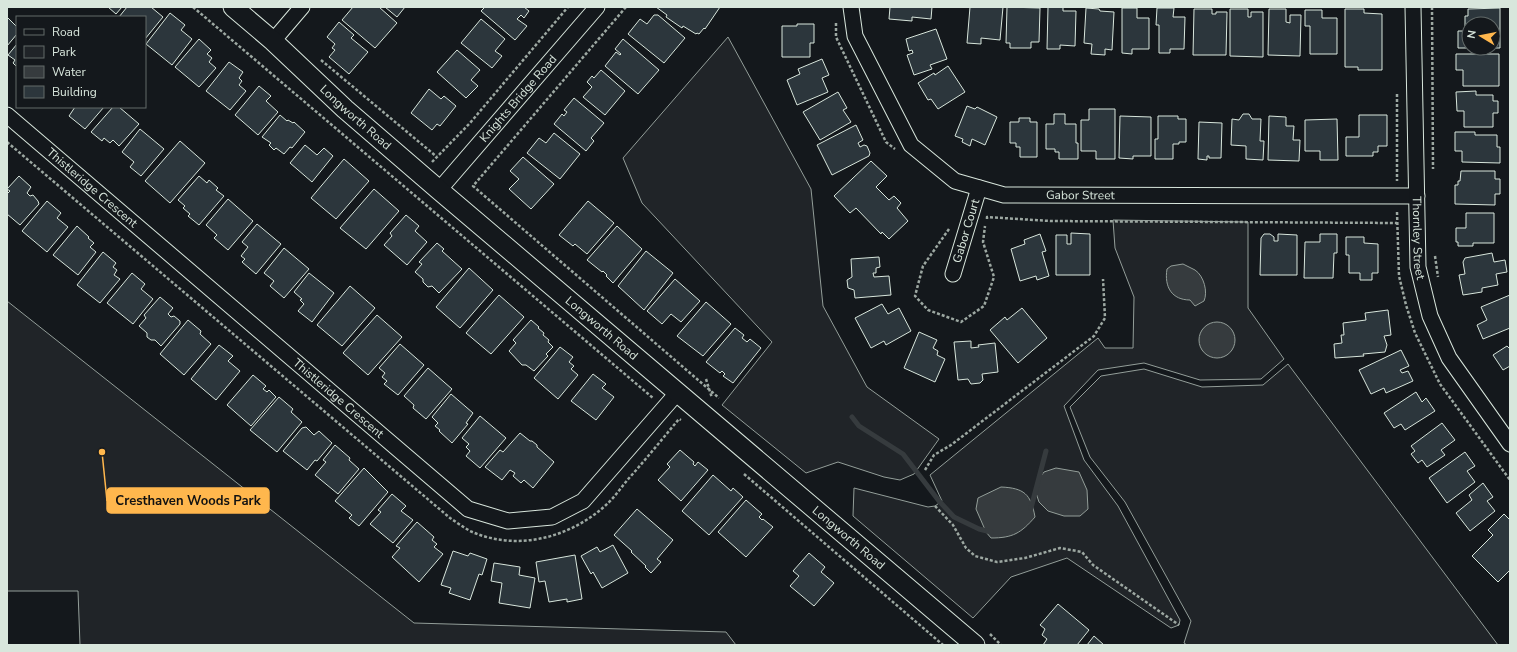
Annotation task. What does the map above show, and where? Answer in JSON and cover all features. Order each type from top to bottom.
[{"type":"street","name":"Longworth Road","points":[[233,7],[273,41],[345,109],[439,190],[975,645]]},
{"type":"street","points":[[273,41],[302,7]]},
{"type":"street","name":"Knights Bridge Road","points":[[439,190],[596,7]]},
{"type":"street","name":"Gabor Street","points":[[851,7],[855,36],[911,145],[955,181],[1004,195],[1417,196]]},
{"type":"street","name":"Thornley Street","points":[[1413,7],[1418,267],[1430,316],[1448,358],[1510,444]]},
{"type":"street","name":"Thistleridge Crescent","points":[[7,115],[468,509],[508,521],[552,517],[583,501],[678,392]]},
{"type":"street","name":"Gabor Court","points":[[953,274],[980,188]]},
{"type":"path","points":[[193,7],[655,400]]},
{"type":"path","points":[[429,165],[470,123],[568,7]]},
{"type":"path","points":[[626,7],[473,186],[719,398]]},
{"type":"path","points":[[1432,7],[1434,171]]},
{"type":"path","points":[[316,56],[437,157]]},
{"type":"path","points":[[1434,250],[1439,281]]},
{"type":"path","points":[[925,470],[934,455],[951,445],[1094,336],[1105,318],[1103,279]]},
{"type":"path","points":[[679,419],[685,424]]},
{"type":"path","points":[[740,471],[943,645]]},
{"type":"path","points":[[935,506],[953,525],[966,548],[976,556],[997,562],[1025,558],[1060,548],[1082,552],[1093,565],[1179,625]]},
{"type":"green space","points":[[728,37],[811,189],[823,306],[867,387],[939,439],[914,474],[900,480],[884,477],[838,462],[806,473],[722,405],[772,342],[642,203],[623,158]]},
{"type":"green space","points":[[1113,220],[1248,222],[1248,308],[1284,359],[1261,379],[1200,380],[1144,363],[1098,370],[1064,406],[1084,460],[1118,506],[1180,620],[1179,625],[1171,628],[1067,558],[1011,577],[973,618],[853,516],[854,488],[928,507],[935,506],[942,501],[930,475],[1098,338],[1105,348],[1133,348],[1134,297],[1115,248]]},
{"type":"green space","points":[[7,301],[414,623],[726,632],[736,645],[80,645],[78,591],[7,591]]},
{"type":"green space","points":[[1288,364],[1498,645],[1187,645],[1184,643],[1191,621],[1125,502],[1090,457],[1070,407],[1101,376],[1144,369],[1202,387],[1263,385]]},
{"type":"water","points":[[1183,264],[1195,270],[1203,280],[1206,293],[1204,301],[1195,306],[1190,300],[1178,298],[1168,287],[1166,276],[1167,269],[1171,266]]},
{"type":"water","points":[[1217,322],[1230,327],[1235,340],[1230,353],[1217,358],[1204,353],[1199,340],[1204,327]]},
{"type":"water","points":[[1056,468],[1079,472],[1087,490],[1088,509],[1080,516],[1064,516],[1048,511],[1039,502],[1035,490],[1038,480],[1044,472]]},
{"type":"water","points":[[1001,487],[1015,489],[1025,494],[1029,498],[1035,517],[1016,534],[999,538],[991,538],[986,532],[976,509],[978,498]]},
{"type":"building","points":[[108,7],[122,7],[116,14]]},
{"type":"building","points":[[127,7],[151,7],[163,17],[146,38],[146,16],[120,16]]},
{"type":"building","points":[[353,7],[379,7],[397,23],[375,48],[342,20]]},
{"type":"building","points":[[385,7],[405,7],[397,17]]},
{"type":"building","points":[[485,7],[524,7],[529,11],[524,18],[521,15],[517,19],[527,26],[515,40],[481,11]]},
{"type":"building","points":[[656,7],[720,7],[705,29],[704,28],[699,34],[696,34],[683,26],[682,28],[666,17],[667,15]]},
{"type":"building","points":[[890,7],[932,7],[931,19],[912,17],[912,21],[889,19]]},
{"type":"building","points":[[970,7],[1003,7],[1000,40],[981,38],[981,44],[967,43]]},
{"type":"building","points":[[1007,7],[1040,8],[1039,42],[1031,42],[1031,48],[1010,48],[1010,43],[1006,43]]},
{"type":"building","points":[[1048,7],[1063,7],[1063,11],[1076,11],[1075,46],[1060,45],[1060,49],[1047,49]]},
{"type":"building","points":[[1086,8],[1114,12],[1112,50],[1105,49],[1105,55],[1091,54],[1092,44],[1084,43]]},
{"type":"building","points":[[1122,8],[1137,8],[1137,18],[1149,18],[1149,49],[1132,49],[1132,54],[1122,53]]},
{"type":"building","points":[[1157,8],[1174,8],[1173,17],[1185,17],[1184,49],[1170,49],[1170,53],[1159,53],[1159,25],[1156,25]]},
{"type":"building","points":[[1500,8],[1500,16],[1468,16],[1468,9]]},
{"type":"building","points":[[1194,9],[1212,9],[1212,14],[1216,14],[1216,12],[1227,12],[1226,55],[1193,55]]},
{"type":"building","points":[[1230,9],[1248,9],[1248,17],[1251,17],[1251,12],[1263,12],[1263,57],[1230,56]]},
{"type":"building","points":[[1269,9],[1286,9],[1286,22],[1290,23],[1290,15],[1301,15],[1300,56],[1268,55]]},
{"type":"building","points":[[1345,9],[1364,9],[1364,13],[1382,14],[1382,70],[1358,70],[1358,67],[1345,67]]},
{"type":"building","points":[[1305,10],[1322,10],[1322,18],[1337,18],[1337,54],[1310,54],[1310,26],[1305,26]]},
{"type":"building","points":[[170,13],[185,25],[181,30],[192,39],[172,65],[146,44]]},
{"type":"building","points":[[654,15],[658,15],[685,38],[664,63],[628,34],[640,19],[647,24]]},
{"type":"building","points":[[7,17],[16,26],[16,35],[7,46]]},
{"type":"building","points":[[481,19],[505,39],[495,51],[502,56],[492,68],[461,43]]},
{"type":"building","points":[[339,22],[354,35],[351,38],[368,52],[349,74],[329,57],[335,50],[332,48],[335,44],[327,37]]},
{"type":"building","points":[[797,24],[814,24],[814,43],[810,43],[810,57],[782,57],[782,26],[797,26]]},
{"type":"building","points":[[936,29],[947,59],[930,65],[932,69],[914,75],[907,55],[913,53],[912,50],[909,51],[906,39]]},
{"type":"building","points":[[1458,31],[1461,31],[1461,48],[1458,48]]},
{"type":"building","points":[[199,39],[211,50],[207,54],[212,58],[209,62],[216,68],[199,87],[175,67]]},
{"type":"building","points":[[623,39],[659,70],[638,94],[605,66],[616,52],[620,55],[621,54],[615,49]]},
{"type":"building","points":[[16,45],[16,66],[13,63],[15,60],[8,55]]},
{"type":"building","points":[[457,50],[480,70],[471,80],[478,86],[466,98],[437,72]]},
{"type":"building","points":[[1456,54],[1461,54],[1461,56],[1499,56],[1499,86],[1463,86],[1463,70],[1456,70]]},
{"type":"building","points":[[822,59],[829,75],[822,78],[828,92],[797,105],[787,80],[800,74],[798,69]]},
{"type":"building","points":[[229,62],[243,72],[239,78],[242,81],[239,85],[246,91],[230,110],[206,91]]},
{"type":"building","points":[[948,66],[965,92],[938,109],[931,99],[928,100],[918,83],[934,73],[935,75]]},
{"type":"building","points":[[601,70],[625,91],[605,115],[583,97],[592,87],[587,82],[592,76],[594,78]]},
{"type":"building","points":[[259,86],[271,96],[266,101],[278,112],[258,135],[235,115]]},
{"type":"building","points":[[429,89],[441,99],[444,96],[456,106],[440,126],[437,124],[432,130],[411,113]]},
{"type":"building","points":[[1476,91],[1476,95],[1493,95],[1493,101],[1498,101],[1498,113],[1493,113],[1493,127],[1464,127],[1464,111],[1457,111],[1456,92]]},
{"type":"building","points":[[838,92],[847,108],[843,110],[851,122],[820,140],[803,112]]},
{"type":"building","points":[[574,98],[604,123],[591,138],[594,141],[586,151],[554,124],[562,114],[564,116],[567,112],[564,110]]},
{"type":"building","points":[[967,106],[975,109],[977,107],[997,117],[985,145],[972,139],[970,146],[962,142],[963,139],[955,136]]},
{"type":"building","points":[[74,108],[103,108],[85,129],[69,116]]},
{"type":"building","points":[[112,108],[120,108],[139,124],[119,146],[113,140],[110,143],[104,138],[102,141],[91,132]]},
{"type":"building","points":[[1089,109],[1115,109],[1115,159],[1096,159],[1096,151],[1081,151],[1081,120],[1089,120]]},
{"type":"building","points":[[1054,114],[1065,114],[1065,124],[1076,124],[1078,159],[1059,159],[1059,152],[1055,152],[1055,149],[1046,149],[1046,124],[1054,124]]},
{"type":"building","points":[[1243,114],[1249,114],[1252,119],[1261,119],[1260,141],[1264,141],[1263,160],[1246,159],[1246,146],[1231,145],[1232,119],[1239,120]]},
{"type":"building","points":[[280,115],[287,121],[294,122],[305,132],[292,148],[290,147],[284,154],[276,148],[274,150],[269,145],[271,143],[262,137]]},
{"type":"building","points":[[1359,115],[1387,115],[1387,146],[1378,146],[1378,152],[1373,152],[1373,156],[1346,156],[1346,137],[1359,137]]},
{"type":"building","points":[[1120,116],[1151,117],[1151,156],[1133,156],[1133,159],[1119,158]]},
{"type":"building","points":[[1158,116],[1178,116],[1178,119],[1186,119],[1186,142],[1173,144],[1173,159],[1155,159],[1155,139],[1158,139]]},
{"type":"building","points":[[1269,116],[1286,117],[1286,126],[1294,126],[1293,140],[1300,140],[1299,161],[1268,160]]},
{"type":"building","points":[[1019,118],[1030,118],[1030,122],[1037,122],[1037,157],[1020,157],[1020,147],[1016,147],[1016,143],[1010,143],[1010,122],[1019,122]]},
{"type":"building","points":[[1337,119],[1338,160],[1320,160],[1320,151],[1305,151],[1305,120]]},
{"type":"building","points":[[1199,122],[1222,123],[1221,158],[1209,158],[1209,156],[1207,156],[1207,160],[1198,159]]},
{"type":"building","points":[[856,125],[863,140],[858,143],[860,147],[864,145],[867,146],[870,153],[869,156],[832,175],[817,145]]},
{"type":"building","points":[[140,129],[164,149],[141,176],[130,167],[134,162],[122,152]]},
{"type":"building","points":[[1455,132],[1475,132],[1475,135],[1497,135],[1497,147],[1500,147],[1500,163],[1462,162],[1462,151],[1455,151]]},
{"type":"building","points":[[554,133],[580,154],[560,179],[527,153],[539,138],[546,143]]},
{"type":"building","points":[[180,141],[205,163],[170,203],[145,181]]},
{"type":"building","points":[[305,145],[317,155],[324,148],[333,156],[312,182],[290,163]]},
{"type":"building","points":[[523,157],[554,184],[531,209],[509,189],[519,179],[510,171]]},
{"type":"building","points":[[344,159],[369,181],[336,219],[311,198]]},
{"type":"building","points":[[871,161],[887,176],[876,187],[889,200],[894,196],[901,203],[897,208],[908,221],[889,239],[882,232],[881,234],[856,208],[850,213],[834,196]]},
{"type":"building","points":[[1461,171],[1495,171],[1495,179],[1500,179],[1500,194],[1495,194],[1495,205],[1455,204],[1455,185],[1458,185],[1458,181],[1460,181]]},
{"type":"building","points":[[19,176],[31,187],[27,193],[30,196],[33,195],[39,204],[20,225],[7,214],[7,194],[10,191],[7,189]]},
{"type":"building","points":[[199,176],[207,183],[209,180],[218,188],[216,190],[224,196],[199,225],[188,216],[190,214],[183,208],[185,206],[178,200]]},
{"type":"building","points":[[374,189],[399,211],[366,249],[340,228]]},
{"type":"building","points":[[228,199],[253,221],[228,250],[214,238],[217,235],[206,225]]},
{"type":"building","points":[[47,201],[61,213],[57,218],[68,227],[47,252],[22,231]]},
{"type":"building","points":[[588,201],[614,223],[587,254],[575,244],[573,246],[559,235]]},
{"type":"building","points":[[1466,213],[1494,213],[1494,243],[1473,243],[1473,246],[1458,246],[1458,242],[1456,242],[1456,228],[1466,228]]},
{"type":"building","points":[[406,215],[419,226],[415,231],[427,242],[407,265],[384,245],[392,236],[390,233]]},
{"type":"building","points":[[257,224],[281,244],[256,274],[242,262],[245,259],[241,256],[248,247],[242,242]]},
{"type":"building","points":[[77,226],[94,243],[90,247],[96,252],[78,275],[53,255]]},
{"type":"building","points":[[617,226],[642,249],[613,283],[603,271],[602,272],[587,260]]},
{"type":"building","points":[[1071,233],[1090,234],[1090,275],[1056,275],[1056,235],[1067,235],[1067,244],[1071,244]]},
{"type":"building","points":[[1040,234],[1046,251],[1042,252],[1049,276],[1037,280],[1036,276],[1020,281],[1011,249],[1025,244],[1024,240]]},
{"type":"building","points":[[1264,234],[1270,234],[1274,237],[1274,241],[1278,241],[1278,234],[1297,235],[1297,275],[1260,275],[1261,238]]},
{"type":"building","points":[[1320,234],[1337,234],[1337,253],[1334,253],[1333,278],[1304,278],[1305,242],[1320,242]]},
{"type":"building","points":[[1346,237],[1364,237],[1364,243],[1378,244],[1378,273],[1372,273],[1372,280],[1360,280],[1360,273],[1349,273],[1349,255],[1346,255]]},
{"type":"building","points":[[437,243],[444,249],[442,251],[462,269],[439,293],[432,286],[428,287],[423,282],[423,279],[415,272],[422,264],[419,262]]},
{"type":"building","points":[[284,248],[309,269],[284,298],[270,286],[274,281],[264,273]]},
{"type":"building","points":[[646,251],[673,273],[644,310],[618,286]]},
{"type":"building","points":[[103,252],[116,263],[113,267],[117,270],[114,275],[120,279],[100,303],[77,285]]},
{"type":"building","points":[[1492,253],[1494,262],[1505,260],[1507,272],[1496,274],[1498,285],[1482,288],[1482,292],[1463,295],[1459,275],[1465,274],[1463,262],[1465,258]]},
{"type":"building","points":[[879,257],[880,267],[876,268],[876,273],[873,273],[874,277],[889,276],[891,295],[855,298],[854,290],[848,288],[847,280],[852,277],[851,259]]},
{"type":"building","points":[[469,268],[493,290],[460,328],[436,307]]},
{"type":"building","points":[[132,273],[145,284],[141,289],[153,299],[133,324],[107,303]]},
{"type":"building","points":[[309,273],[334,293],[312,322],[298,311],[304,304],[300,300],[302,299],[294,292]]},
{"type":"building","points":[[675,279],[700,301],[681,322],[671,314],[662,324],[647,311]]},
{"type":"building","points":[[350,286],[375,308],[342,346],[317,325]]},
{"type":"building","points":[[499,295],[524,317],[491,354],[466,333]]},
{"type":"building","points":[[1510,295],[1510,328],[1483,339],[1477,325],[1487,320],[1481,307]]},
{"type":"building","points":[[160,297],[173,308],[168,314],[171,317],[174,316],[180,321],[180,324],[161,346],[155,340],[151,340],[147,337],[147,333],[139,326],[146,318],[144,315]]},
{"type":"building","points":[[706,302],[731,324],[703,356],[677,336]]},
{"type":"building","points":[[882,304],[888,314],[899,308],[911,331],[886,345],[884,341],[871,348],[855,318]]},
{"type":"building","points":[[1022,308],[1047,338],[1018,363],[990,330],[1005,317],[1007,320]]},
{"type":"building","points":[[1388,310],[1391,335],[1384,336],[1387,345],[1385,352],[1363,354],[1364,356],[1335,358],[1334,344],[1342,343],[1341,335],[1344,335],[1343,323],[1366,320],[1365,313]]},
{"type":"building","points":[[377,315],[402,337],[368,375],[343,353]]},
{"type":"building","points":[[188,320],[201,331],[200,334],[211,344],[184,375],[160,354]]},
{"type":"building","points":[[531,320],[544,333],[543,335],[549,340],[548,342],[553,347],[546,354],[548,356],[534,371],[526,365],[522,365],[509,351],[516,343],[513,340]]},
{"type":"building","points":[[735,328],[744,335],[742,338],[747,342],[750,339],[761,348],[733,383],[723,376],[725,374],[722,371],[720,373],[706,362]]},
{"type":"building","points":[[919,332],[937,340],[933,348],[938,351],[937,355],[945,359],[935,382],[904,368]]},
{"type":"building","points":[[971,341],[971,348],[979,347],[978,345],[995,343],[998,372],[982,374],[983,380],[980,383],[971,384],[968,379],[958,380],[954,342]]},
{"type":"building","points":[[400,344],[424,365],[398,395],[384,384],[387,381],[382,377],[385,373],[379,368]]},
{"type":"building","points":[[219,345],[233,356],[228,361],[240,371],[216,400],[191,379]]},
{"type":"building","points":[[1507,346],[1510,349],[1510,366],[1503,370],[1493,355]]},
{"type":"building","points":[[560,347],[573,357],[569,362],[574,366],[571,369],[578,375],[558,399],[534,378]]},
{"type":"building","points":[[1401,350],[1409,366],[1400,370],[1402,373],[1408,371],[1413,381],[1386,393],[1384,388],[1371,394],[1359,370]]},
{"type":"building","points":[[428,368],[452,389],[426,419],[413,408],[414,405],[404,396]]},
{"type":"building","points":[[593,374],[606,384],[602,388],[614,397],[596,420],[571,401]]},
{"type":"building","points":[[253,375],[266,386],[263,389],[267,392],[269,390],[276,397],[251,426],[227,405]]},
{"type":"building","points":[[1416,392],[1422,402],[1426,398],[1435,411],[1405,430],[1401,424],[1394,428],[1384,413]]},
{"type":"building","points":[[451,394],[473,413],[466,423],[468,424],[452,443],[435,426],[438,423],[432,417]]},
{"type":"building","points":[[279,397],[293,409],[291,412],[302,422],[277,452],[250,430]]},
{"type":"building","points":[[480,416],[506,438],[480,468],[466,456],[470,451],[466,447],[469,444],[462,438]]},
{"type":"building","points":[[1442,423],[1455,440],[1441,450],[1445,455],[1427,467],[1422,460],[1418,463],[1411,454],[1415,451],[1411,446]]},
{"type":"building","points":[[306,427],[314,435],[319,431],[332,443],[317,461],[315,460],[307,470],[283,451],[302,428]]},
{"type":"building","points":[[520,433],[537,445],[537,447],[554,462],[533,488],[524,480],[521,483],[513,476],[515,473],[510,470],[502,480],[485,467],[500,450],[503,452]]},
{"type":"building","points":[[335,445],[350,458],[349,460],[359,469],[338,494],[315,475],[326,462],[323,460]]},
{"type":"building","points":[[680,450],[694,462],[693,464],[695,466],[698,462],[708,470],[681,501],[658,480],[670,467],[667,464]]},
{"type":"building","points":[[1465,452],[1475,466],[1467,471],[1475,482],[1447,503],[1429,478]]},
{"type":"building","points":[[364,468],[388,492],[359,526],[349,518],[352,515],[335,501]]},
{"type":"building","points":[[713,475],[731,491],[733,488],[743,497],[709,535],[682,511]]},
{"type":"building","points":[[1483,483],[1493,497],[1487,501],[1495,511],[1470,531],[1456,513],[1472,500],[1469,495]]},
{"type":"building","points":[[392,494],[406,506],[401,511],[413,520],[393,543],[370,524],[381,512],[378,510]]},
{"type":"building","points":[[746,500],[762,514],[759,517],[762,520],[763,519],[773,527],[746,557],[718,532]]},
{"type":"building","points":[[637,509],[673,540],[657,559],[661,562],[651,573],[645,567],[646,566],[631,552],[632,551],[614,535]]},
{"type":"building","points":[[1504,514],[1510,520],[1510,570],[1498,582],[1472,556],[1493,535],[1488,530]]},
{"type":"building","points":[[417,522],[434,537],[432,540],[437,544],[434,547],[443,554],[419,582],[392,557],[400,548],[396,546]]},
{"type":"building","points":[[613,545],[628,573],[602,588],[593,572],[591,574],[581,556],[597,547],[600,552]]},
{"type":"building","points":[[453,551],[468,556],[470,553],[487,559],[482,575],[479,574],[470,600],[449,593],[451,588],[441,585]]},
{"type":"building","points":[[809,553],[825,567],[821,572],[834,583],[814,606],[790,586],[799,576],[793,571]]},
{"type":"building","points":[[575,555],[582,599],[567,602],[567,599],[549,602],[545,581],[539,582],[536,562]]},
{"type":"building","points":[[494,563],[520,567],[519,575],[535,578],[530,608],[499,603],[502,583],[491,581]]},
{"type":"building","points":[[1058,604],[1089,630],[1077,645],[1043,645],[1047,639],[1042,635],[1045,629],[1040,625]]},
{"type":"building","points":[[1094,636],[1104,645],[1087,645]]},
{"type":"waterway","points":[[852,417],[859,426],[903,454],[939,501],[954,517],[979,529],[991,532]]},
{"type":"waterway","points":[[1031,508],[1046,451]]},
{"type":"place","name":"Cresthaven Woods Park","points":[[102,452]]}]
